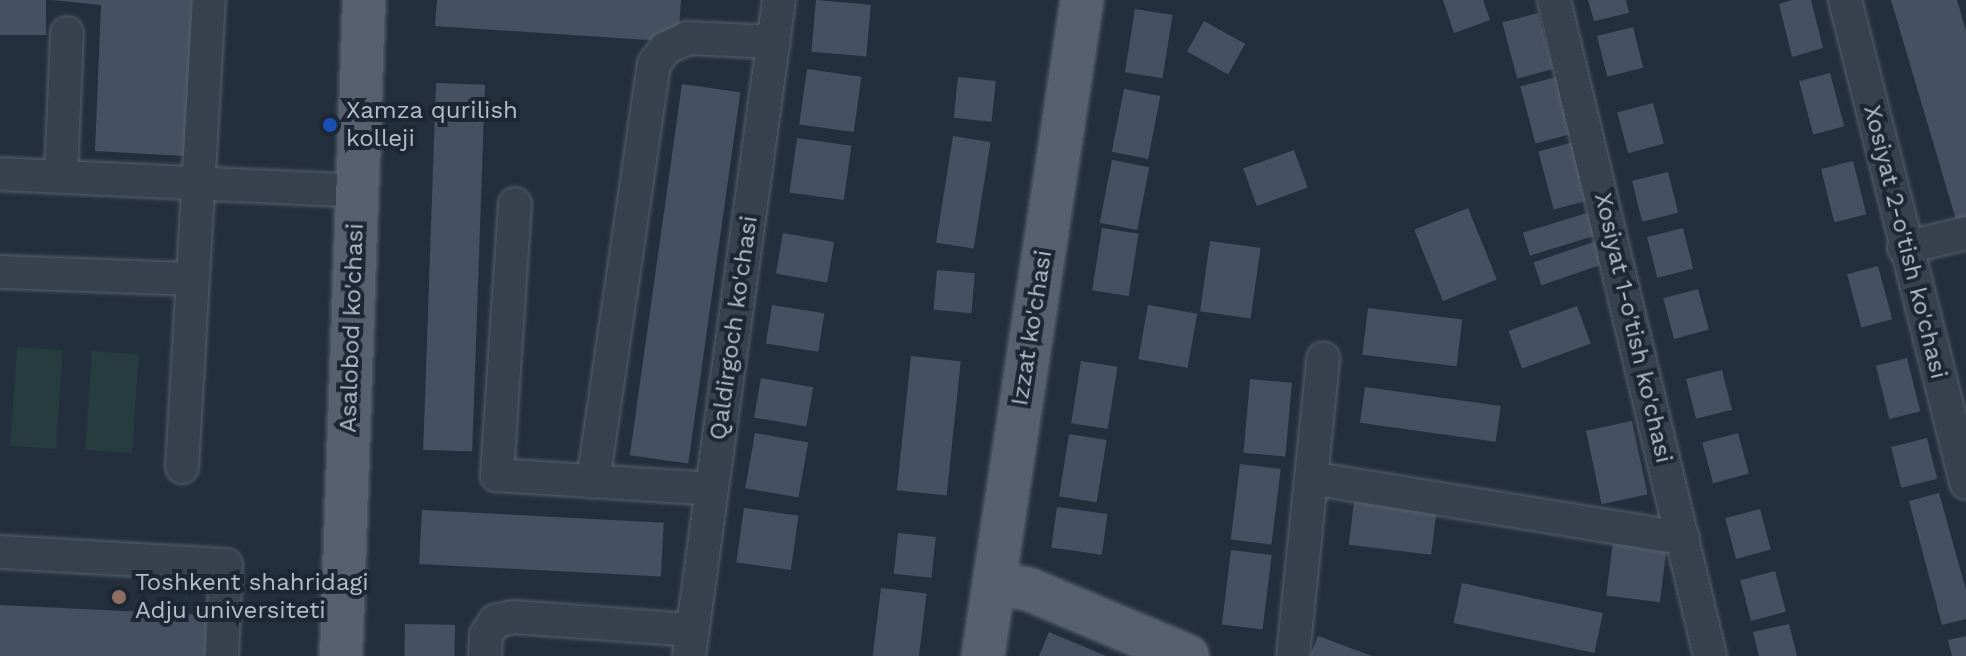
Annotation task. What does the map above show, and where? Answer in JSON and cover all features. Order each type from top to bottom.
[{"type":"main road","name":"Asalobod ko'chasi","points":[[334,0],[343,190],[341,656]]},
{"type":"main road","name":"Asalobod ko'chasi","points":[[312,656],[343,190],[364,0]]},
{"type":"main road","name":"Izzat ko'chasi","points":[[983,656],[1082,0]]},
{"type":"main road","points":[[994,583],[1028,589],[1187,656]]},
{"type":"street","points":[[182,467],[209,0]]},
{"type":"street","name":"Qaldirgoch ko'chasi","points":[[691,643],[779,0]]},
{"type":"street","name":"Xosiyat 1-o'tish ko'chasi","points":[[1554,0],[1710,656]]},
{"type":"street","name":"Xosiyat 2-o'tish ko'chasi","points":[[1845,0],[1904,248],[1966,483]]},
{"type":"street","points":[[61,176],[67,33]]},
{"type":"street","points":[[593,482],[654,64],[666,48],[688,38],[774,42]]},
{"type":"street","points":[[0,174],[343,190]]},
{"type":"street","points":[[515,204],[497,475],[712,489]]},
{"type":"street","points":[[1904,248],[1966,233]]},
{"type":"street","points":[[0,272],[192,279]]},
{"type":"street","points":[[1293,656],[1323,359]]},
{"type":"street","points":[[1311,478],[1683,538]]},
{"type":"street","points":[[0,552],[226,565],[222,656]]},
{"type":"street","points":[[485,656],[486,635],[495,621],[514,617],[691,643]]},
{"type":"green space","points":[[17,347],[63,350],[56,449],[10,446]]},
{"type":"green space","points":[[92,351],[139,354],[132,453],[85,450]]},
{"type":"building","points":[[0,0],[46,0],[46,35],[0,35]]},
{"type":"building","points":[[52,0],[192,0],[185,156],[95,151],[101,5]]},
{"type":"building","points":[[437,0],[681,0],[678,42],[435,26]]},
{"type":"building","points":[[816,0],[871,5],[866,57],[811,52]]},
{"type":"building","points":[[1443,0],[1483,0],[1490,20],[1454,33]]},
{"type":"building","points":[[1588,0],[1626,0],[1629,13],[1594,21]]},
{"type":"building","points":[[1811,0],[1823,48],[1792,57],[1779,4]]},
{"type":"building","points":[[1891,0],[1957,0],[1966,31],[1966,217],[1956,220]]},
{"type":"building","points":[[1135,9],[1173,15],[1163,78],[1125,72]]},
{"type":"building","points":[[1538,13],[1553,69],[1517,79],[1502,23]]},
{"type":"building","points":[[1204,21],[1245,44],[1228,74],[1187,52]]},
{"type":"building","points":[[1633,27],[1643,68],[1607,77],[1597,36]]},
{"type":"building","points":[[807,69],[861,77],[854,132],[799,124]]},
{"type":"building","points":[[1830,73],[1844,126],[1813,134],[1799,81]]},
{"type":"building","points":[[958,77],[996,81],[992,122],[954,118]]},
{"type":"building","points":[[1556,77],[1571,134],[1536,144],[1520,87]]},
{"type":"building","points":[[436,83],[485,85],[472,451],[423,450]]},
{"type":"building","points":[[682,84],[740,92],[688,464],[630,455]]},
{"type":"building","points":[[1124,89],[1160,96],[1148,159],[1112,152]]},
{"type":"building","points":[[1653,103],[1664,144],[1628,153],[1617,113]]},
{"type":"building","points":[[953,136],[991,142],[974,249],[936,243]]},
{"type":"building","points":[[797,138],[851,146],[844,200],[789,192]]},
{"type":"building","points":[[1574,142],[1590,200],[1554,210],[1538,152]]},
{"type":"building","points":[[1294,150],[1308,188],[1257,206],[1243,168]]},
{"type":"building","points":[[1112,160],[1149,167],[1137,230],[1100,223]]},
{"type":"building","points":[[1853,161],[1866,214],[1834,222],[1821,169]]},
{"type":"building","points":[[1668,172],[1678,213],[1642,222],[1632,181]]},
{"type":"building","points":[[1468,208],[1497,279],[1443,301],[1414,230]]},
{"type":"building","points":[[1587,213],[1594,236],[1530,256],[1523,233]]},
{"type":"building","points":[[1102,228],[1139,234],[1129,296],[1092,290]]},
{"type":"building","points":[[1683,228],[1693,269],[1657,278],[1647,237]]},
{"type":"building","points":[[783,233],[834,242],[827,282],[776,273]]},
{"type":"building","points":[[1210,241],[1261,248],[1251,318],[1200,311]]},
{"type":"building","points":[[1596,241],[1604,264],[1541,285],[1534,262]]},
{"type":"building","points":[[1878,266],[1892,319],[1861,327],[1847,274]]},
{"type":"building","points":[[937,270],[975,273],[971,313],[934,310]]},
{"type":"building","points":[[1698,289],[1709,330],[1674,339],[1663,298]]},
{"type":"building","points":[[772,305],[824,313],[818,352],[766,344]]},
{"type":"building","points":[[1148,305],[1197,314],[1188,368],[1138,359]]},
{"type":"building","points":[[1577,306],[1591,344],[1522,369],[1508,331]]},
{"type":"building","points":[[1368,308],[1462,320],[1457,366],[1362,355]]},
{"type":"building","points":[[911,356],[961,361],[947,495],[897,490]]},
{"type":"building","points":[[1907,358],[1920,411],[1889,419],[1876,366]]},
{"type":"building","points":[[1081,361],[1118,367],[1108,429],[1071,423]]},
{"type":"building","points":[[1722,370],[1732,410],[1696,419],[1686,379]]},
{"type":"building","points":[[761,378],[813,387],[806,427],[754,417]]},
{"type":"building","points":[[1250,379],[1292,383],[1285,456],[1244,453]]},
{"type":"building","points":[[1365,387],[1501,406],[1496,442],[1360,423]]},
{"type":"building","points":[[1632,421],[1648,494],[1602,504],[1586,431]]},
{"type":"building","points":[[755,433],[808,442],[798,498],[745,488]]},
{"type":"building","points":[[1738,433],[1749,474],[1713,483],[1702,443]]},
{"type":"building","points":[[1069,434],[1107,440],[1097,502],[1059,496]]},
{"type":"building","points":[[1927,438],[1937,479],[1901,488],[1891,447]]},
{"type":"building","points":[[1240,464],[1281,469],[1271,544],[1231,539]]},
{"type":"building","points":[[1939,493],[1966,590],[1966,619],[1942,625],[1909,501]]},
{"type":"building","points":[[1354,502],[1436,512],[1431,555],[1349,545]]},
{"type":"building","points":[[1057,507],[1108,514],[1102,555],[1051,548]]},
{"type":"building","points":[[744,508],[798,516],[791,570],[736,562]]},
{"type":"building","points":[[1760,509],[1771,550],[1736,559],[1725,518]]},
{"type":"building","points":[[422,510],[664,523],[661,577],[419,564]]},
{"type":"building","points":[[898,533],[936,537],[932,578],[894,574]]},
{"type":"building","points":[[1613,541],[1667,548],[1660,602],[1606,596]]},
{"type":"building","points":[[1231,550],[1272,555],[1263,629],[1222,624]]},
{"type":"building","points":[[1775,571],[1786,612],[1751,621],[1740,580]]},
{"type":"building","points":[[1462,583],[1603,613],[1594,653],[1453,623]]},
{"type":"building","points":[[881,588],[927,594],[919,656],[873,656]]},
{"type":"building","points":[[0,605],[207,615],[205,656],[0,656]]},
{"type":"building","points":[[405,624],[455,625],[454,656],[404,656]]},
{"type":"building","points":[[1789,624],[1797,656],[1759,656],[1753,632]]},
{"type":"building","points":[[1049,632],[1106,656],[1039,656]]},
{"type":"building","points":[[1318,636],[1372,656],[1310,656]]},
{"type":"building","points":[[1966,636],[1966,656],[1952,656],[1948,640]]},
{"type":"place","name":"Xamza qurilish kolleji","points":[[330,125]]},
{"type":"place","name":"Toshkent shahridagi Adju universiteti","points":[[119,597]]}]
